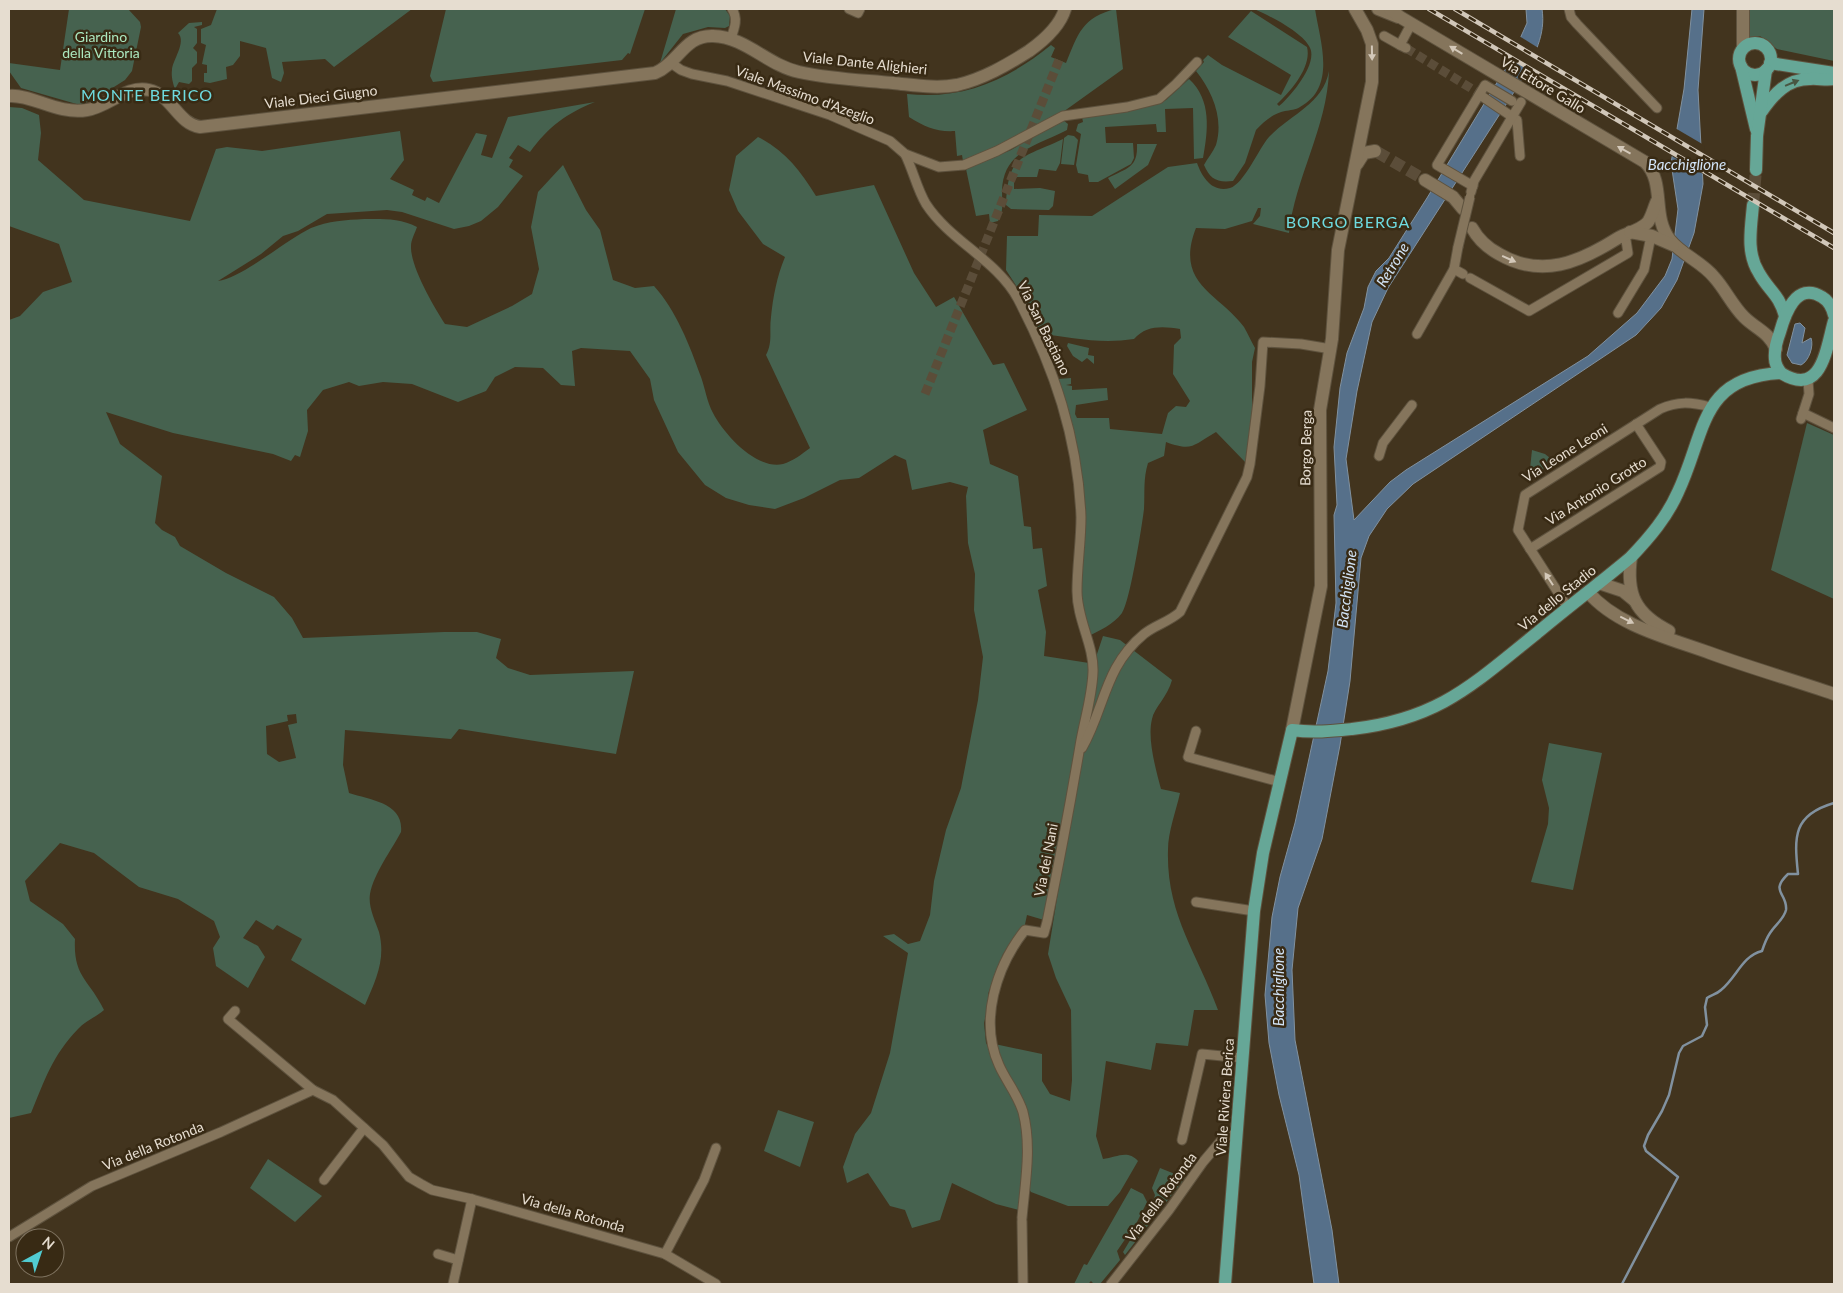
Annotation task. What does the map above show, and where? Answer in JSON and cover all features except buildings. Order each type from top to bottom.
[{"type":"main road","name":"Viale Dante Alighieri","points":[[655,73],[671,63],[682,48],[696,38],[714,36],[732,38],[764,58],[798,72],[835,78],[936,87],[957,85],[1011,63],[1041,42],[1063,17],[1065,9]]},
{"type":"main road","name":"Borgo Berga","points":[[1292,730],[1321,586],[1320,410],[1331,349],[1338,250],[1372,82],[1372,44],[1367,30],[1355,9]]},
{"type":"main road","points":[[1361,9],[1367,30]]},
{"type":"main road","name":"Via Ettore Gallo","points":[[1378,9],[1395,13],[1645,162],[1655,176],[1661,225],[1670,242]]},
{"type":"main road","points":[[1743,9],[1743,48],[1739,57],[1757,136]]},
{"type":"main road","points":[[1743,48],[1754,43],[1763,45],[1769,51],[1757,136],[1756,170]]},
{"type":"main road","points":[[1741,66],[1751,74],[1760,74],[1768,66]]},
{"type":"main road","points":[[1768,66],[1834,74]]},
{"type":"main road","name":"Viale Dieci Giugno","points":[[10,94],[67,111],[89,110],[125,94],[148,90],[170,101],[191,124],[200,127],[655,73]]},
{"type":"main road","points":[[1762,111],[1776,92],[1790,83],[1805,79],[1834,79]]},
{"type":"main road","points":[[1355,168],[1364,153],[1376,151],[1365,139],[1363,131]]},
{"type":"main road","points":[[1428,182],[1453,197],[1461,210]]},
{"type":"main road","points":[[1472,228],[1480,240],[1511,261],[1541,266],[1578,260],[1594,254],[1645,224],[1657,200]]},
{"type":"main road","points":[[1753,205],[1751,254],[1758,273],[1777,294],[1784,319]]},
{"type":"main road","name":"Via Ettore Gallo","points":[[1628,233],[1646,234],[1670,242],[1703,267],[1714,276],[1743,316],[1768,335],[1775,353]]},
{"type":"main road","points":[[1834,315],[1830,300],[1811,293],[1796,298],[1789,305],[1775,353],[1781,373],[1795,380],[1808,380],[1816,373],[1822,362],[1834,321]]},
{"type":"main road","points":[[1777,294],[1796,298]]},
{"type":"main road","points":[[1758,327],[1766,329],[1784,319]]},
{"type":"main road","name":"Via dello Stadio","points":[[1755,376],[1775,353]]},
{"type":"main road","name":"Via dello Stadio","points":[[1292,730],[1312,733],[1368,727],[1408,719],[1434,708],[1465,691],[1631,557],[1649,538],[1672,504],[1710,407],[1730,387],[1755,376],[1781,373]]},
{"type":"main road","points":[[1631,557],[1630,585],[1634,600]]},
{"type":"main road","points":[[1599,583],[1623,591],[1634,600],[1645,616],[1656,624],[1708,652]]},
{"type":"main road","points":[[1588,592],[1598,603],[1612,613],[1688,647],[1834,694]]},
{"type":"main road","name":"Viale Riviera Berica","points":[[1225,1284],[1254,911],[1264,853],[1292,730]]},
{"type":"street","points":[[732,9],[735,13],[736,25],[732,38]]},
{"type":"street","points":[[849,9],[858,12],[860,9]]},
{"type":"street","points":[[1569,9],[1577,24],[1657,108]]},
{"type":"street","points":[[1384,36],[1403,46],[1408,30]]},
{"type":"street","name":"Viale Massimo d'Azeglio","points":[[671,63],[681,70],[692,74],[727,81],[830,115],[890,141],[905,154],[939,167],[964,165],[997,151],[1062,116],[1127,107],[1159,99],[1197,62]]},
{"type":"street","points":[[1417,334],[1454,269],[1470,197],[1469,184],[1512,114],[1516,101],[1485,85],[1437,165],[1469,184]]},
{"type":"street","points":[[1480,94],[1512,114],[1518,120],[1520,156]]},
{"type":"street","name":"Via San Bastiano","points":[[905,154],[926,204],[1011,288],[1043,350],[1058,391],[1073,446],[1076,468],[1081,517],[1077,594],[1083,629],[1092,658],[1092,694],[1078,755]]},
{"type":"street","points":[[1454,269],[1529,311],[1628,253],[1628,233]]},
{"type":"street","points":[[1618,313],[1644,270],[1650,241]]},
{"type":"street","points":[[1078,755],[1087,740],[1101,698],[1113,672],[1129,650],[1145,633],[1171,620],[1180,612],[1241,489],[1250,464],[1263,342],[1301,344],[1331,349]]},
{"type":"street","points":[[1808,380],[1809,394],[1802,416],[1834,428]]},
{"type":"street","name":"Via Leone Leoni","points":[[1568,608],[1518,530],[1525,495],[1636,424],[1673,403],[1692,402],[1710,407]]},
{"type":"street","points":[[1379,456],[1383,443],[1412,405]]},
{"type":"street","name":"Via Antonio Grotto","points":[[1530,549],[1660,467],[1661,462],[1636,424]]},
{"type":"street","points":[[1196,731],[1188,757],[1280,782]]},
{"type":"street","name":"Via dei Nani","points":[[1023,1284],[1022,1220],[1028,1151],[1023,1113],[993,1051],[989,1023],[999,978],[1014,944],[1025,930],[1044,933],[1070,809],[1078,755]]},
{"type":"street","points":[[1196,902],[1254,911]]},
{"type":"street","name":"Via della Rotonda","points":[[235,1011],[228,1019],[313,1090],[333,1100],[383,1145],[410,1177],[421,1184],[432,1190],[666,1254],[716,1284]]},
{"type":"street","points":[[1182,1140],[1202,1054],[1243,1058]]},
{"type":"street","name":"Via della Rotonda","points":[[9,1236],[92,1186],[221,1132],[313,1090]]},
{"type":"street","points":[[324,1180],[364,1128]]},
{"type":"street","name":"Via della Rotonda","points":[[1111,1284],[1169,1210],[1203,1162],[1225,1136],[1237,1134]]},
{"type":"street","points":[[666,1254],[704,1180],[716,1148]]},
{"type":"street","points":[[453,1284],[472,1200]]},
{"type":"street","points":[[438,1254],[458,1260]]},
{"type":"green space","name":"Giardino della Vittoria","points":[[69,9],[128,9],[140,22],[141,27],[132,71],[125,80],[95,99],[80,105],[21,88],[9,71],[9,63],[60,70]]},
{"type":"green space","points":[[217,9],[412,9],[334,67],[325,59],[282,62],[284,73],[281,82],[272,78],[266,48],[240,41],[240,56],[233,65],[226,67],[227,79],[210,83],[204,82],[204,73],[207,73],[207,65],[202,64],[206,45],[201,43],[201,29],[211,25]]},
{"type":"green space","points":[[446,9],[645,9],[630,54],[628,53],[622,60],[433,82],[430,76]]},
{"type":"green space","points":[[676,9],[725,9],[730,16],[729,26],[725,28],[708,27],[683,34],[660,63]]},
{"type":"green space","points":[[1116,9],[1123,69],[1063,112],[1010,140],[963,161],[962,155],[957,156],[955,131],[942,131],[931,128],[909,117],[907,94],[947,94],[984,85],[1018,68],[1051,45],[1055,48],[1051,57],[1066,63],[1078,35],[1088,22],[1105,12]]},
{"type":"green space","points":[[1254,9],[1315,9],[1322,49],[1322,76],[1319,88],[1311,98],[1298,108],[1273,116],[1256,130],[1245,163],[1233,181],[1218,181],[1209,174],[1204,165],[1216,145],[1218,125],[1215,105],[1207,87],[1196,71],[1204,62],[1203,60],[1208,55],[1222,65],[1281,95],[1291,75],[1228,37],[1251,11],[1307,47],[1308,55],[1303,70],[1294,86],[1277,104],[1279,106],[1302,79],[1310,61],[1311,53],[1305,40],[1276,20]]},
{"type":"green space","points":[[1750,9],[1834,9],[1834,61],[1777,49],[1760,36],[1750,38]]},
{"type":"green space","points":[[202,22],[202,25],[194,27],[197,29],[197,43],[193,48],[197,52],[197,63],[192,68],[192,81],[189,84],[179,82],[175,89],[172,72],[181,41],[178,33],[189,23]]},
{"type":"green space","points":[[1329,71],[1323,113],[1292,213],[1289,233],[1253,224],[1260,216],[1261,208],[1258,208],[1252,221],[1225,229],[1196,228],[1191,247],[1191,262],[1195,275],[1202,286],[1234,315],[1244,327],[1255,348],[1252,362],[1252,410],[1247,464],[1216,432],[1197,444],[1188,447],[1166,442],[1164,456],[1148,463],[1146,469],[1141,531],[1125,606],[1115,621],[1087,637],[1080,592],[1085,530],[1082,482],[1080,465],[1058,379],[1071,378],[1071,384],[1066,385],[1072,386],[1072,390],[1107,388],[1108,400],[1076,405],[1075,414],[1077,418],[1109,418],[1110,429],[1162,434],[1168,413],[1176,406],[1186,407],[1190,401],[1173,374],[1174,345],[1181,338],[1180,329],[1167,327],[1149,329],[1134,339],[1110,341],[1086,340],[1038,333],[1019,290],[1006,270],[1007,236],[1038,236],[1039,215],[1092,216],[1168,167],[1197,163],[1209,183],[1218,188],[1230,188],[1241,180],[1269,137],[1305,108],[1320,92],[1326,82]]},
{"type":"green space","points":[[1189,79],[1202,96],[1205,106],[1207,127],[1203,158],[1194,159],[1193,108],[1165,109],[1166,132],[1157,132],[1156,124],[1105,127],[1106,143],[1133,143],[1134,158],[1131,164],[1098,182],[1089,182],[1088,175],[1078,173],[1076,165],[1081,134],[1076,131],[1078,124],[1083,122],[1082,117],[1152,105],[1166,100]]},
{"type":"green space","points":[[595,102],[567,116],[551,128],[530,152],[518,145],[509,158],[513,160],[509,167],[523,176],[498,207],[481,221],[454,229],[402,212],[387,210],[327,214],[298,231],[283,236],[261,254],[218,281],[239,273],[317,226],[357,219],[398,221],[417,227],[411,246],[414,264],[423,286],[445,324],[467,327],[512,306],[532,294],[539,269],[531,227],[538,192],[563,165],[586,210],[600,230],[613,280],[635,288],[654,286],[669,306],[682,329],[697,365],[709,404],[725,431],[742,449],[762,462],[783,464],[810,448],[766,355],[770,341],[770,322],[774,294],[785,257],[763,244],[738,211],[729,190],[736,156],[758,137],[776,148],[791,162],[816,196],[874,185],[914,273],[936,307],[954,297],[993,365],[1004,363],[1027,410],[983,430],[990,464],[1018,476],[1024,526],[1031,527],[1033,549],[1042,548],[1047,586],[1038,590],[1046,632],[1044,656],[1089,663],[1089,683],[1044,920],[1027,915],[1024,929],[1021,928],[1003,954],[988,994],[990,999],[984,1023],[986,1043],[1017,1100],[1026,1152],[1019,1210],[996,1204],[952,1183],[940,1220],[912,1228],[905,1210],[890,1206],[868,1173],[847,1183],[843,1167],[855,1134],[871,1113],[890,1053],[908,953],[883,936],[894,934],[908,944],[920,941],[930,915],[934,881],[946,830],[961,788],[978,700],[983,657],[974,610],[975,574],[968,543],[966,496],[968,487],[950,482],[912,490],[906,460],[895,455],[859,478],[840,480],[804,498],[775,509],[749,505],[726,498],[705,485],[678,452],[654,400],[650,379],[630,351],[581,348],[572,351],[575,386],[561,385],[543,368],[515,367],[495,377],[486,391],[458,402],[412,384],[383,382],[359,386],[349,382],[323,390],[307,410],[308,431],[300,457],[295,455],[291,461],[273,454],[173,433],[106,412],[120,444],[162,476],[155,523],[162,530],[175,537],[180,546],[226,573],[274,597],[292,618],[303,638],[477,632],[501,639],[496,658],[508,668],[530,675],[634,671],[616,754],[459,729],[451,739],[345,730],[343,765],[349,793],[384,804],[392,809],[401,822],[401,832],[379,870],[370,894],[371,909],[381,942],[381,960],[365,1005],[291,960],[302,939],[277,925],[273,930],[256,920],[243,938],[258,946],[265,957],[248,988],[216,966],[213,948],[220,937],[214,921],[178,899],[139,887],[94,853],[60,843],[25,881],[30,901],[63,924],[75,939],[75,952],[79,970],[104,1010],[81,1026],[69,1039],[55,1059],[31,1113],[9,1118],[9,320],[20,316],[43,292],[72,282],[59,244],[9,226],[9,107],[22,108],[39,115],[41,133],[38,160],[84,200],[190,221],[216,149],[227,147],[262,151],[400,131],[404,160],[390,179],[414,190],[412,195],[425,201],[427,197],[439,203],[476,133],[487,135],[481,155],[492,158],[508,117]],"holes":[[[296,714],[297,723],[288,725],[296,758],[279,762],[267,754],[266,726],[288,721],[287,715]]]},
{"type":"green space","points":[[1063,120],[1068,124],[1067,130],[1023,152],[1008,167],[1002,191],[1002,211],[998,221],[990,223],[989,214],[976,216],[966,169],[1011,150]]},
{"type":"green space","points":[[1068,135],[1074,136],[1078,140],[1074,165],[1061,164],[1064,138]]},
{"type":"green space","points":[[1063,139],[1060,163],[1056,171],[1039,169],[1037,177],[1017,177],[1014,180],[1014,189],[1040,188],[1055,191],[1053,206],[1049,210],[1011,209],[1006,205],[1010,176],[1019,160]]},
{"type":"green space","points":[[1137,144],[1157,144],[1148,165],[1115,189],[1108,178],[1126,169],[1133,163],[1136,158]]},
{"type":"green space","points":[[1068,343],[1089,348],[1088,355],[1094,356],[1094,364],[1087,358],[1082,362],[1073,356],[1067,346]]},
{"type":"green space","points":[[1807,423],[1834,435],[1834,599],[1771,570]]},
{"type":"green space","points":[[1532,450],[1545,454],[1555,462],[1529,478]]},
{"type":"green space","points":[[1103,636],[1120,640],[1172,680],[1153,715],[1151,727],[1153,754],[1161,789],[1180,793],[1169,836],[1169,873],[1177,914],[1218,1010],[1194,1010],[1188,1046],[1156,1043],[1151,1070],[1106,1061],[1096,1136],[1103,1159],[1130,1155],[1138,1161],[1120,1192],[1108,1206],[1068,1206],[1031,1192],[1025,1182],[1023,1113],[990,1043],[1042,1054],[1042,1081],[1050,1094],[1070,1101],[1072,1080],[1071,1010],[1056,978],[1048,954],[1096,657]]},
{"type":"green space","points":[[1549,743],[1602,753],[1573,890],[1531,882],[1548,824],[1549,808],[1542,780]]},
{"type":"green space","points":[[778,1110],[814,1122],[800,1167],[764,1151]]},
{"type":"green space","points":[[268,1159],[322,1196],[295,1222],[250,1188]]},
{"type":"green space","points":[[1160,1168],[1185,1178],[1125,1255],[1123,1252],[1153,1202],[1155,1195],[1152,1188]]},
{"type":"green space","points":[[1131,1188],[1143,1194],[1147,1202],[1137,1222],[1117,1251],[1120,1260],[1100,1284],[1094,1284],[1091,1281],[1088,1284],[1074,1284],[1084,1264],[1087,1265]]},
{"type":"water","name":"Bacchiglione","points":[[1526,9],[1542,9],[1543,18],[1538,45],[1523,78],[1388,288],[1372,322],[1357,391],[1346,459],[1354,520],[1390,482],[1406,470],[1588,356],[1637,313],[1665,276],[1672,259],[1678,209],[1671,163],[1684,89],[1692,9],[1704,9],[1698,90],[1703,184],[1694,233],[1677,280],[1661,308],[1636,335],[1413,484],[1387,509],[1369,536],[1361,558],[1350,681],[1340,745],[1322,839],[1298,908],[1292,970],[1295,1040],[1332,1230],[1339,1284],[1314,1284],[1299,1175],[1279,1095],[1269,1043],[1265,995],[1272,917],[1280,877],[1295,823],[1328,671],[1336,603],[1334,515],[1337,505],[1334,447],[1340,388],[1347,353],[1364,308],[1368,287],[1376,271],[1389,258],[1427,198],[1510,61],[1527,23]]},
{"type":"water","points":[[1800,323],[1805,328],[1802,343],[1811,338],[1812,341],[1808,357],[1801,365],[1792,363],[1787,355],[1795,324]]},
{"type":"pier","points":[[1519,36],[1540,49],[1529,70],[1509,58]]},
{"type":"pier","points":[[1675,128],[1704,145],[1705,175],[1670,155]]},
{"type":"waterway","points":[[1622,1284],[1678,1177],[1646,1151],[1644,1146],[1669,1095],[1679,1053],[1683,1046],[1702,1036],[1707,1025],[1705,1007],[1707,998],[1727,985],[1749,957],[1762,951],[1769,935],[1786,910],[1780,885],[1788,874],[1798,874],[1796,849],[1799,829],[1811,814],[1834,803]]},
{"type":"tunnel","points":[[1406,48],[1477,92]]},
{"type":"tunnel","points":[[925,394],[1059,60]]},
{"type":"tunnel","points":[[1377,152],[1425,180]]},
{"type":"tunnel","points":[[1753,205],[1756,170]]},
{"type":"railway","points":[[1429,9],[1834,248]]},
{"type":"railway","points":[[1455,9],[1834,233]]},
{"type":"district","name":"MONTE BERICO","points":[[147,95]]},
{"type":"district","name":"BORGO BERGA","points":[[1348,222]]},
{"type":"water label","name":"Retrone","points":[[1393,265]]}]
